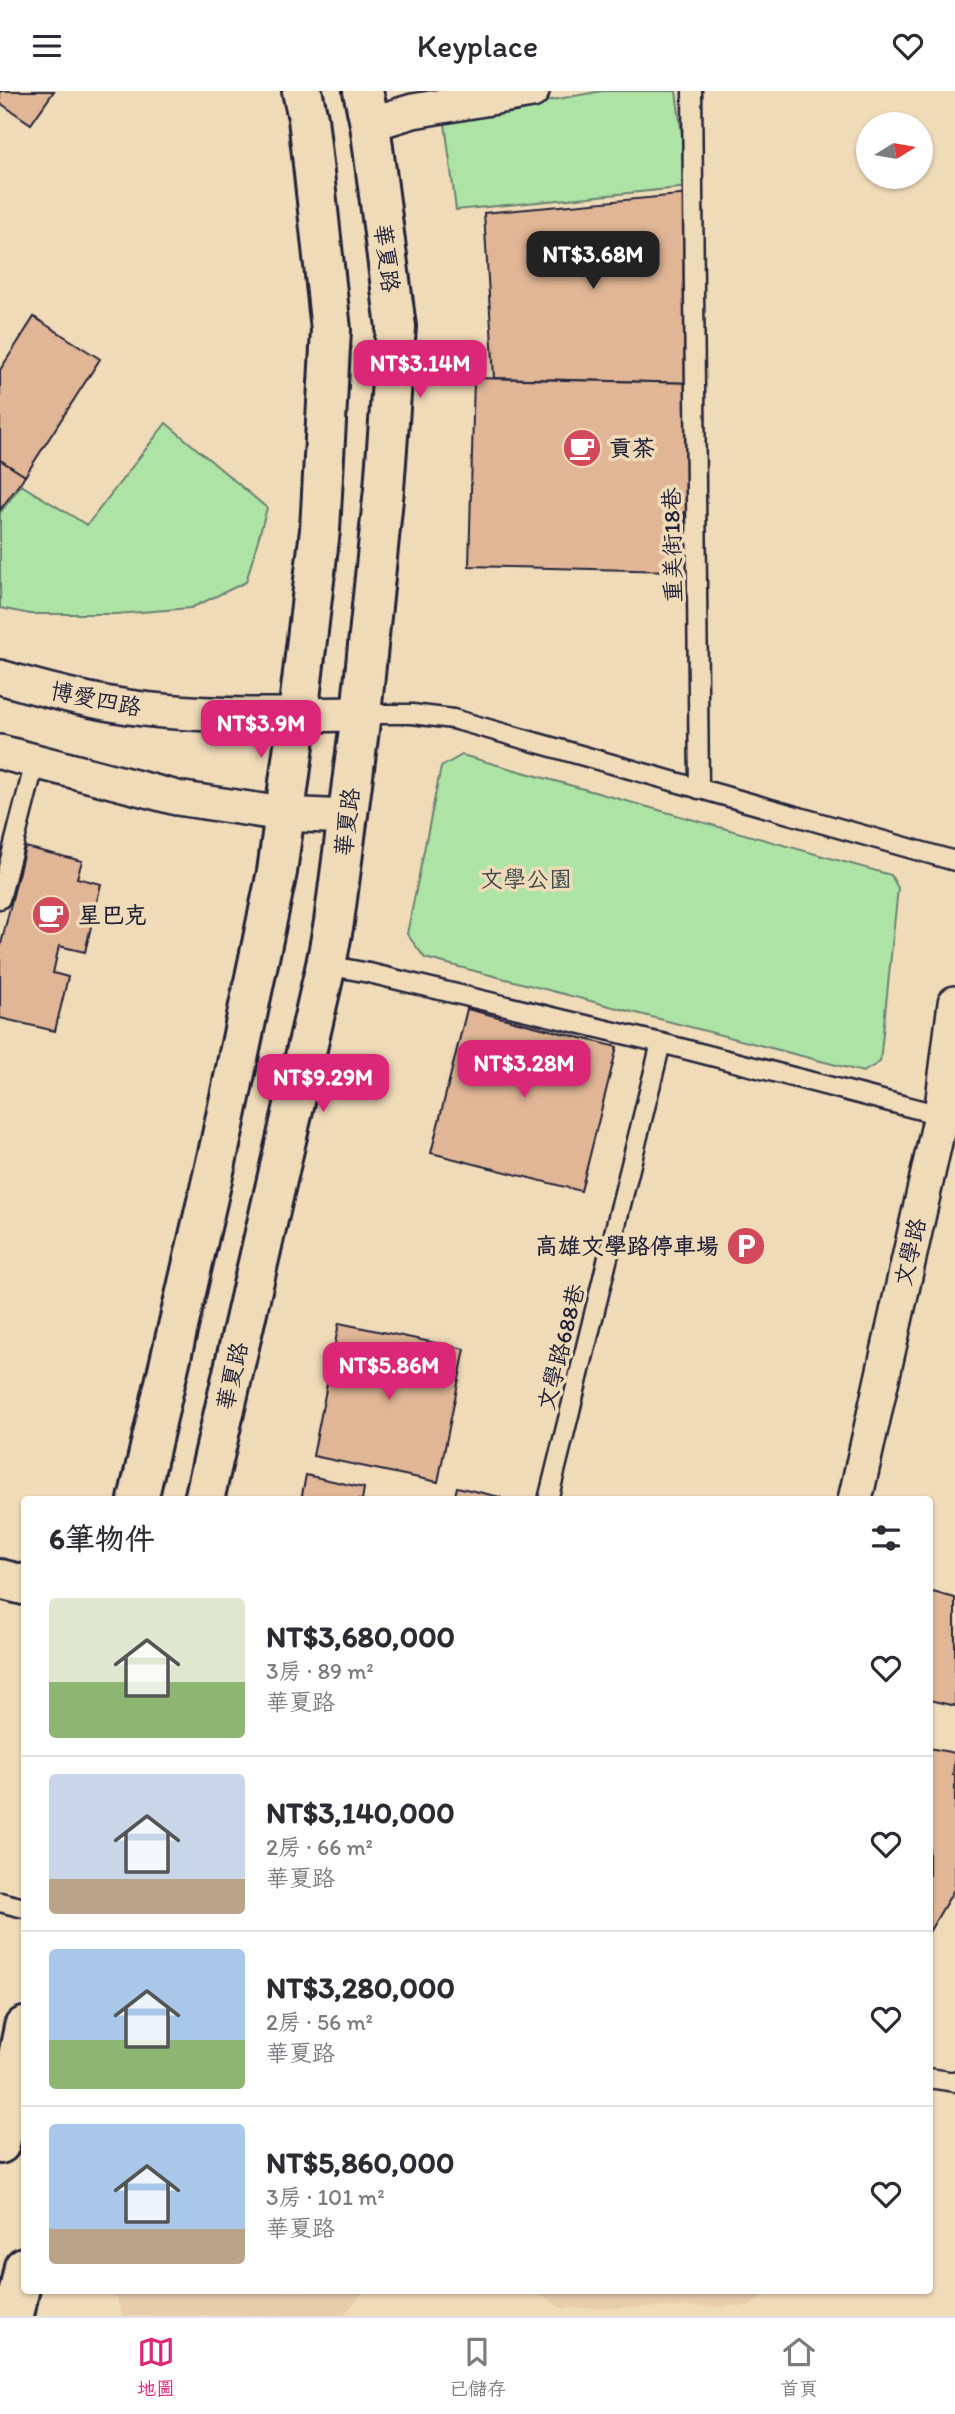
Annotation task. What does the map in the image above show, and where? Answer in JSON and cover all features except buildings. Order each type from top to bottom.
[{"type":"street","points":[[139,1496],[220,1145],[277,871],[320,530],[331,330],[309,130],[302,91]]},
{"type":"street","points":[[366,107],[413,111],[532,91]]},
{"type":"street","name":"華夏路","points":[[205,1496],[326,965],[361,714],[384,489],[396,327],[366,107]]},
{"type":"street","name":"博愛四路","points":[[0,677],[48,691],[160,711],[361,714]]},
{"type":"street","points":[[0,752],[177,798],[283,814],[348,817]]},
{"type":"street","name":"文學路","points":[[856,1496],[948,1117],[955,1003]]},
{"type":"street","points":[[0,1579],[21,1584]]},
{"type":"street","points":[[0,2144],[21,2042]]},
{"type":"street","points":[[14,2316],[21,2282]]},
{"type":"lane","name":"重美街18巷","points":[[692,91],[699,789]]},
{"type":"lane","points":[[361,714],[412,714],[453,719],[955,861]]},
{"type":"lane","points":[[0,899],[35,762]]},
{"type":"lane","points":[[326,965],[661,1044],[948,1117]]},
{"type":"lane","name":"文學路688巷","points":[[549,1496],[661,1044]]},
{"type":"lane","points":[[0,1902],[21,1907]]},
{"type":"lane","points":[[933,2078],[955,2082]]},
{"type":"shaded area","points":[[114,2294],[361,2294],[343,2316],[123,2316]]},
{"type":"shaded area","points":[[541,2294],[764,2294],[750,2306],[561,2308]]},
{"type":"green space","points":[[602,91],[676,91],[689,187],[456,210],[445,123],[464,116]]},
{"type":"green space","points":[[166,423],[267,508],[246,582],[191,608],[116,614],[30,614],[0,608],[0,513],[21,485],[87,525]]},
{"type":"green space","name":"文學公園","points":[[462,755],[891,875],[898,888],[880,1062],[863,1072],[425,958],[407,934],[441,767]]},
{"type":"place","name":"貢茶","points":[[582,448]]},
{"type":"place","name":"星巴克","points":[[51,915]]},
{"type":"place","name":"高雄文學路停車場","points":[[746,1246]]}]
